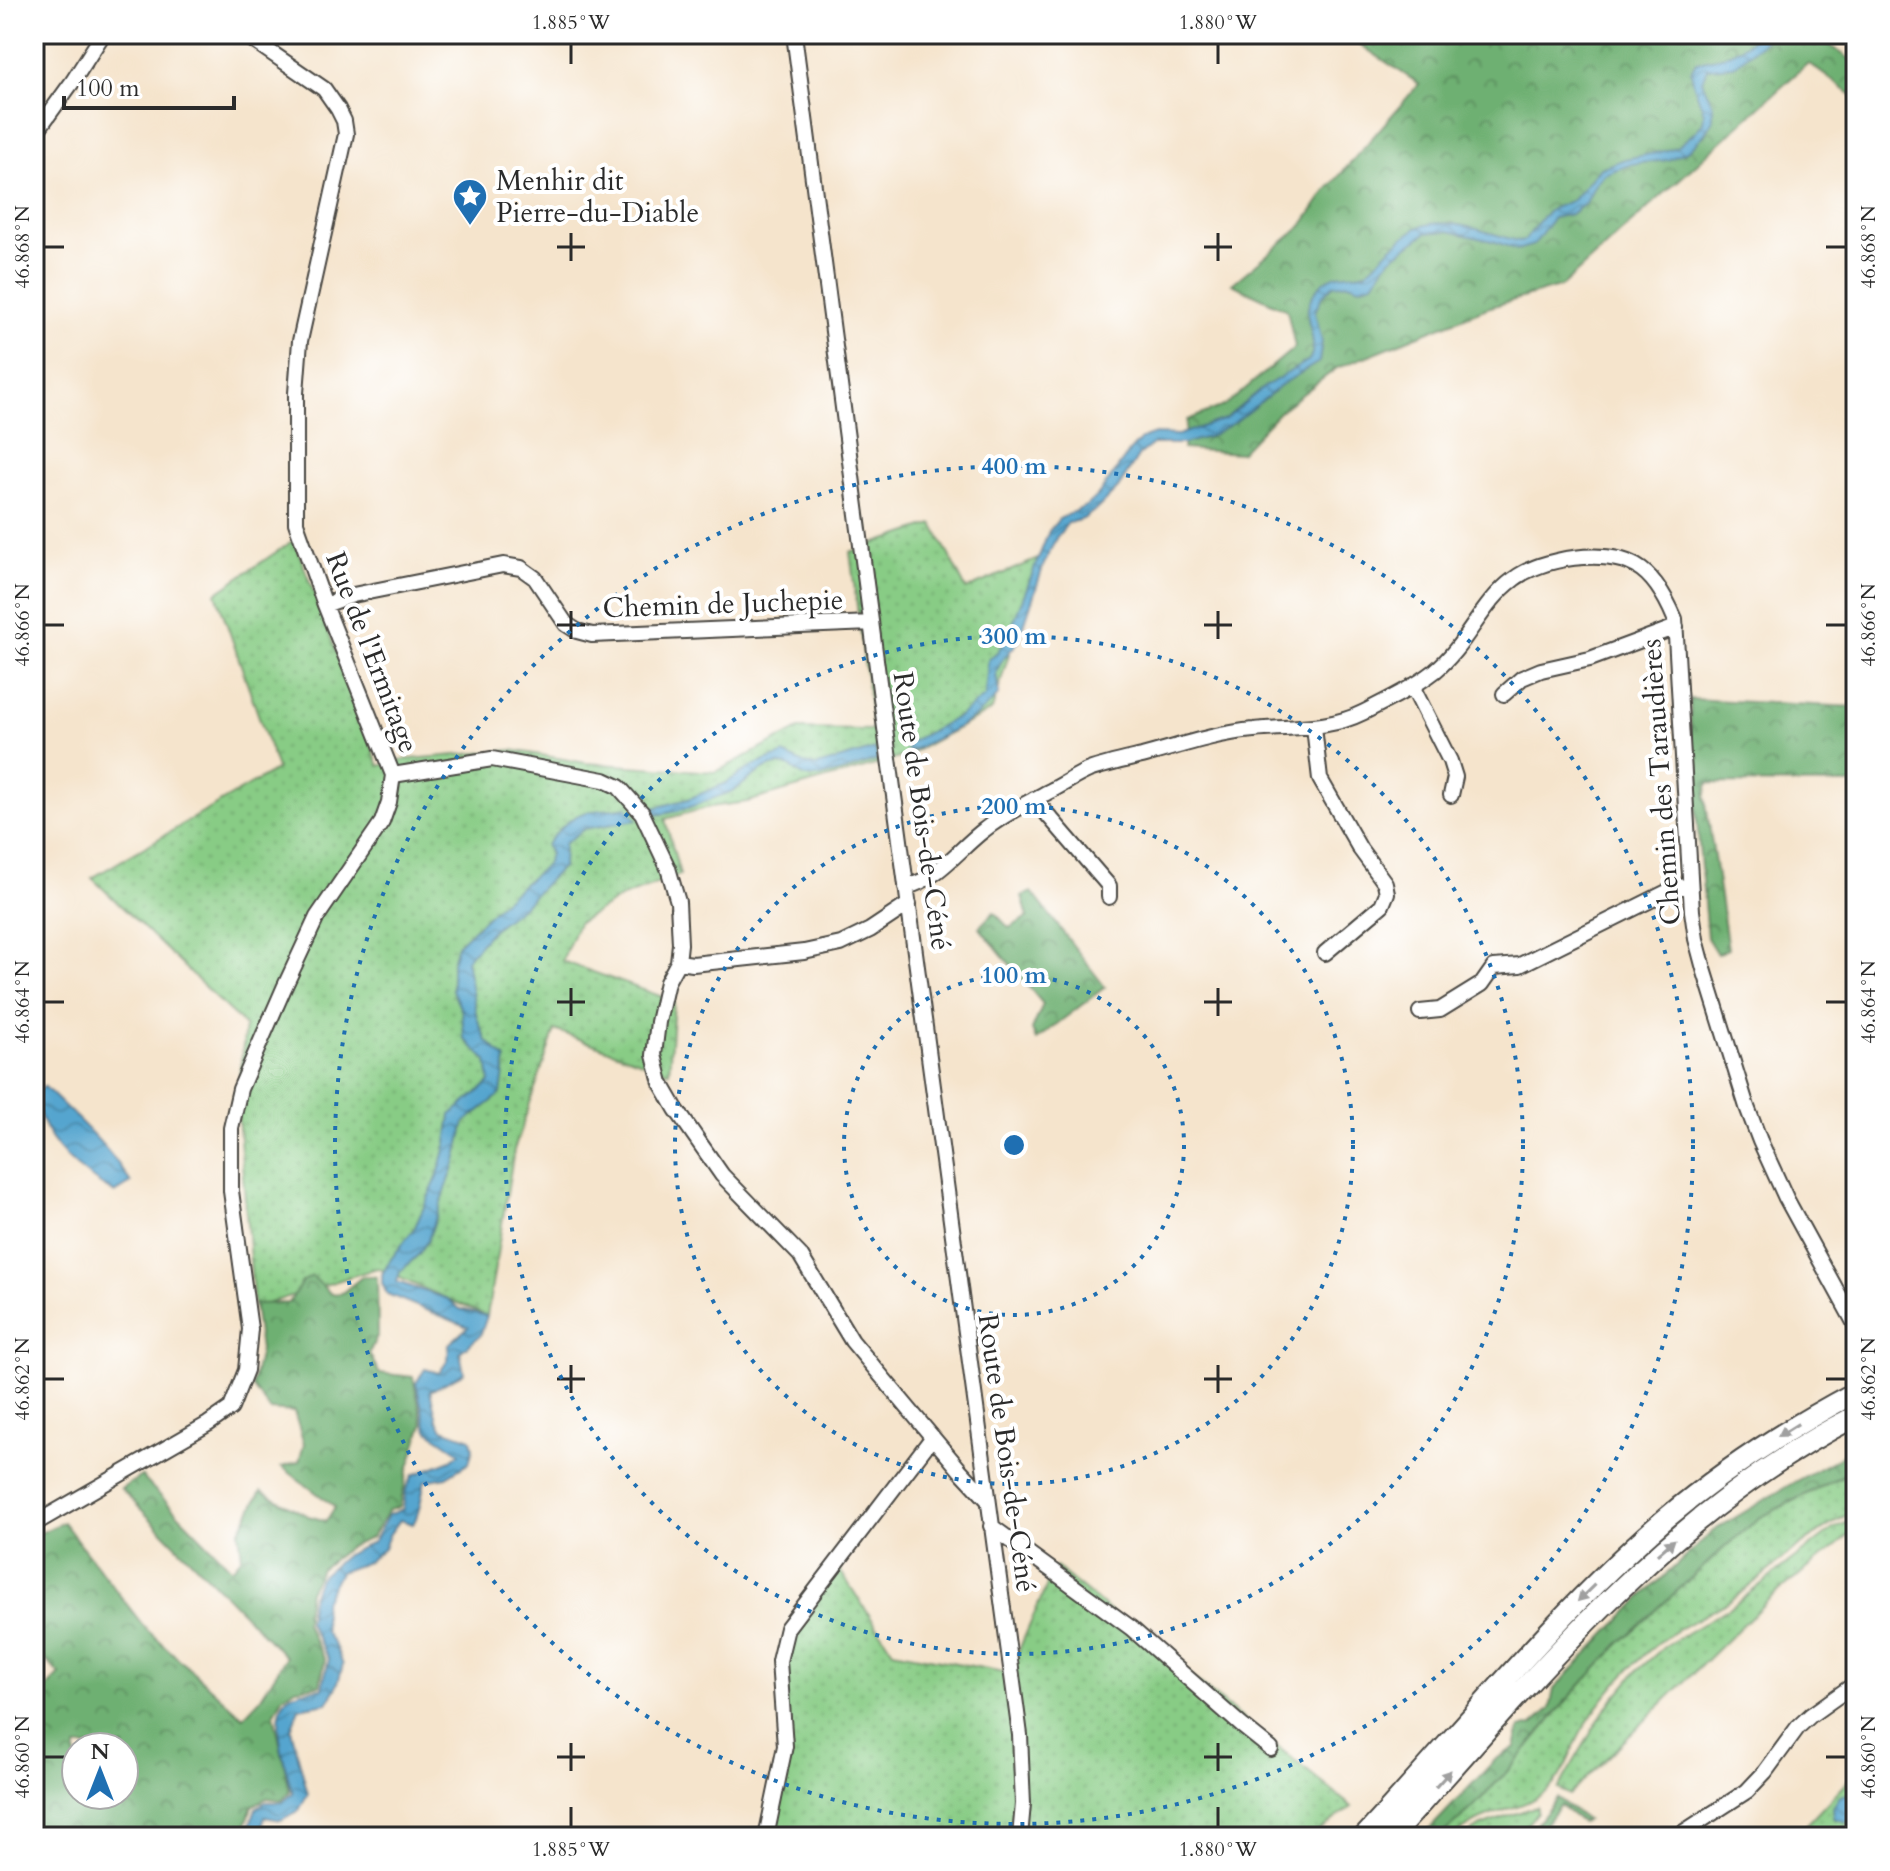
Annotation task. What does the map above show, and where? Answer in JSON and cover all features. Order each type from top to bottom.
[{"type":"highway","points":[[1353,1837],[1386,1828],[1572,1607],[1683,1504],[1750,1455],[1856,1392]]},
{"type":"highway","points":[[1364,1837],[1386,1828],[1639,1570],[1688,1528],[1792,1452],[1856,1416]]},
{"type":"street","points":[[34,135],[103,34]]},
{"type":"street","name":"Rue de l'Ermitage","points":[[34,1524],[231,1408],[246,1370],[250,1329],[231,1191],[231,1128],[240,1089],[317,917],[382,822],[393,775],[296,523],[296,393],[300,341],[346,134],[344,121],[324,89],[244,34]]},
{"type":"street","name":"Route de Bois-de-Céné","points":[[794,34],[1020,1735],[1023,1772],[1021,1836]]},
{"type":"street","name":"Chemin des Taraudières","points":[[906,887],[915,885],[941,868],[985,828],[1089,770],[1198,740],[1252,730],[1314,727],[1359,715],[1412,686],[1444,663],[1493,600],[1514,579],[1526,572],[1578,558],[1610,557],[1635,565],[1654,582],[1671,609],[1676,627],[1690,886],[1696,939],[1747,1107],[1786,1198],[1856,1326]]},
{"type":"street","name":"Chemin de Juchepie","points":[[325,605],[353,595],[503,565],[521,568],[535,578],[566,624],[592,635],[871,623]]},
{"type":"street","points":[[1504,694],[1522,678],[1541,670],[1590,659],[1676,627]]},
{"type":"street","points":[[1412,686],[1450,761],[1455,777],[1451,795]]},
{"type":"street","points":[[1314,727],[1320,779],[1360,849],[1385,883],[1387,893],[1382,905],[1325,953]]},
{"type":"street","points":[[393,775],[492,759],[604,780],[619,787],[642,813],[668,868],[678,902],[678,962],[667,982],[654,1055],[661,1083],[722,1175],[800,1255],[852,1341],[987,1499]]},
{"type":"street","points":[[1034,799],[1109,886],[1109,897]]},
{"type":"street","points":[[1420,1012],[1440,1010],[1482,984],[1494,967],[1520,965],[1677,887],[1690,886]]},
{"type":"street","points":[[678,962],[693,964],[804,952],[841,944],[870,930],[909,904]]},
{"type":"street","points":[[766,1837],[785,1746],[779,1661],[787,1628],[932,1438]]},
{"type":"street","points":[[991,1526],[1131,1628],[1271,1749]]},
{"type":"street","points":[[1676,1837],[1747,1791],[1798,1727],[1856,1683]]},
{"type":"green space","points":[[1344,34],[1813,34],[1856,63],[1856,98],[1808,63],[1562,286],[1487,308],[1337,368],[1280,411],[1240,453],[1183,449],[1187,420],[1226,405],[1295,347],[1287,310],[1232,284],[1302,226],[1326,191],[1419,84]]},
{"type":"green space","points":[[933,524],[966,589],[1038,559],[992,710],[906,756],[747,802],[710,807],[665,819],[680,875],[620,898],[578,923],[562,961],[674,1001],[669,1072],[555,1030],[514,1150],[487,1316],[377,1268],[254,1308],[237,1103],[245,1026],[92,878],[277,769],[216,593],[294,540],[379,766],[400,760],[512,750],[586,763],[716,772],[799,729],[873,730],[850,552]]},
{"type":"green space","points":[[1690,699],[1856,707],[1856,784],[1708,783],[1705,798],[1728,949],[1717,954],[1707,938],[1691,751]]},
{"type":"green space","points":[[1032,892],[1105,987],[1036,1040],[1032,1030],[1043,1004],[979,927],[994,912],[1009,928],[1028,917],[1022,896]]},
{"type":"green space","points":[[312,1276],[331,1294],[342,1293],[363,1276],[377,1277],[378,1334],[369,1353],[379,1373],[413,1377],[423,1424],[400,1507],[389,1510],[371,1538],[349,1547],[321,1569],[309,1591],[305,1623],[325,1660],[320,1685],[296,1688],[283,1697],[274,1714],[290,1792],[282,1800],[267,1798],[252,1806],[242,1837],[34,1837],[34,1701],[60,1674],[34,1649],[34,1536],[63,1522],[146,1629],[243,1717],[260,1699],[286,1657],[121,1489],[141,1476],[232,1569],[242,1557],[239,1532],[261,1491],[308,1516],[326,1521],[335,1507],[282,1467],[299,1462],[304,1444],[294,1412],[270,1410],[252,1386],[260,1350],[254,1304],[289,1303],[302,1282]]},
{"type":"green space","points":[[1856,1448],[1856,1499],[1845,1474],[1759,1518],[1619,1644],[1471,1809],[1439,1837],[1422,1837],[1495,1760],[1515,1747],[1520,1728],[1532,1725],[1550,1709],[1554,1689],[1642,1597],[1713,1531]]},
{"type":"green space","points":[[1846,1474],[1856,1510],[1802,1544],[1740,1594],[1658,1643],[1598,1706],[1560,1776],[1549,1789],[1532,1800],[1486,1817],[1455,1834],[1439,1837],[1517,1761],[1619,1644],[1726,1546],[1759,1518]]},
{"type":"green space","points":[[1856,1518],[1856,1530],[1769,1599],[1569,1795],[1558,1789],[1605,1709],[1637,1671],[1665,1646],[1734,1605],[1833,1529]]},
{"type":"green space","points":[[837,1566],[893,1651],[1009,1673],[1055,1566],[1352,1807],[1310,1837],[1033,1837],[1013,1811],[1009,1837],[767,1837],[784,1777],[785,1656]]},
{"type":"green space","points":[[1856,1772],[1856,1822],[1819,1837],[1795,1837]]},
{"type":"green space","points":[[1557,1798],[1586,1820],[1581,1822],[1560,1805],[1535,1837],[1526,1837]]},
{"type":"green space","points":[[1537,1806],[1537,1812],[1517,1837],[1465,1837],[1481,1826]]},
{"type":"water","points":[[1757,34],[1769,34],[1734,66],[1707,68],[1702,81],[1713,105],[1713,120],[1689,150],[1668,160],[1632,164],[1604,174],[1586,203],[1571,214],[1553,218],[1534,245],[1517,250],[1448,231],[1426,233],[1390,259],[1373,283],[1360,287],[1349,283],[1333,285],[1322,296],[1315,312],[1322,342],[1319,362],[1211,436],[1183,444],[1153,444],[1139,455],[1118,488],[1098,508],[1083,519],[1068,523],[1056,538],[1044,564],[1019,641],[1002,660],[996,673],[999,694],[968,721],[907,753],[906,744],[961,715],[985,696],[988,660],[1008,636],[1049,531],[1059,519],[1086,506],[1099,494],[1141,439],[1155,434],[1178,435],[1225,419],[1264,387],[1309,360],[1313,345],[1308,309],[1320,286],[1341,274],[1365,272],[1409,233],[1428,224],[1453,224],[1518,241],[1525,240],[1543,216],[1573,200],[1600,168],[1677,147],[1695,132],[1703,122],[1704,113],[1691,71],[1696,62],[1729,54]]},
{"type":"water","points":[[875,749],[878,760],[832,774],[807,777],[788,766],[772,766],[732,791],[689,807],[656,815],[650,809],[688,799],[784,754],[804,764],[817,766]]},
{"type":"water","points":[[627,807],[637,820],[584,829],[564,844],[563,866],[524,905],[493,929],[466,960],[477,1018],[486,1040],[506,1059],[501,1094],[465,1122],[456,1161],[428,1240],[400,1272],[397,1282],[448,1299],[460,1309],[487,1316],[480,1336],[460,1352],[464,1373],[430,1391],[437,1420],[443,1429],[471,1439],[473,1448],[469,1463],[446,1477],[425,1481],[413,1524],[400,1520],[384,1548],[367,1562],[340,1572],[323,1602],[325,1632],[343,1665],[336,1689],[327,1703],[299,1708],[291,1729],[308,1794],[299,1810],[281,1820],[265,1817],[259,1837],[246,1837],[256,1808],[266,1802],[283,1802],[293,1793],[281,1744],[279,1718],[281,1707],[290,1696],[322,1688],[329,1659],[308,1622],[311,1599],[319,1578],[346,1555],[373,1542],[388,1515],[403,1509],[406,1489],[413,1475],[451,1460],[460,1453],[427,1430],[416,1383],[425,1369],[439,1373],[448,1360],[449,1344],[468,1327],[387,1294],[382,1283],[382,1274],[415,1227],[437,1178],[451,1115],[490,1082],[487,1061],[464,1038],[462,1012],[452,990],[452,962],[457,945],[546,865],[550,854],[546,845],[569,821],[587,812]]},
{"type":"water","points":[[44,1086],[102,1144],[131,1183],[115,1193],[92,1179],[62,1152],[46,1130],[35,1102],[34,1094]]},
{"type":"water","points":[[1851,1793],[1856,1797],[1856,1816],[1846,1822],[1834,1818],[1833,1807],[1840,1796]]},
{"type":"place","name":"Menhir dit Pierre-du-Diable","points":[[470,227]]}]
